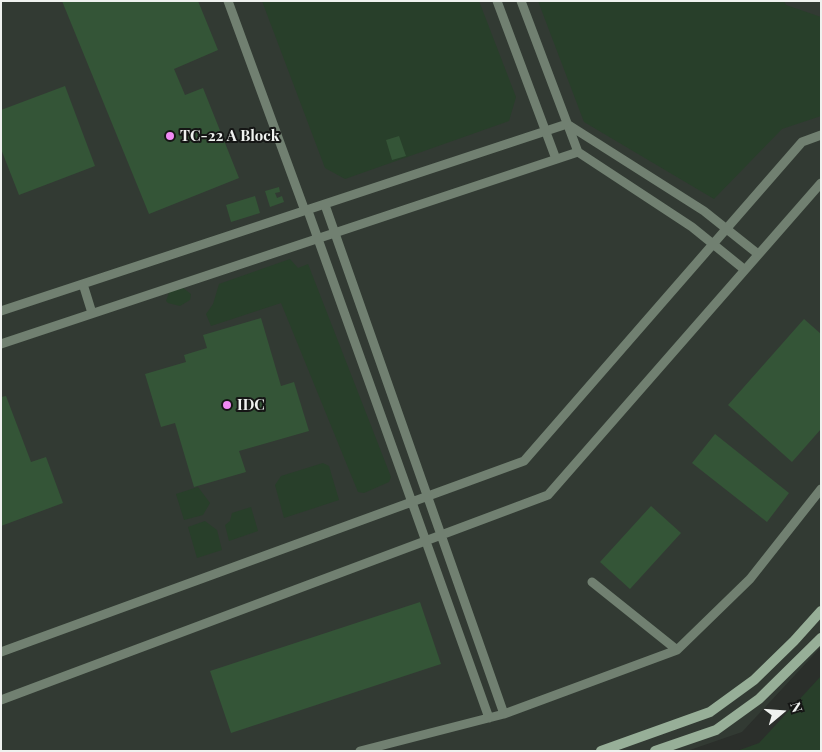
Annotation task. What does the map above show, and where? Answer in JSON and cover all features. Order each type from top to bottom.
[{"type":"main road","points":[[601,751],[710,712],[754,680],[794,641],[821,611]]},
{"type":"main road","points":[[655,751],[716,730],[758,699],[821,638]]},
{"type":"lane","points":[[228,1],[318,238],[489,718]]},
{"type":"lane","points":[[497,1],[556,159]]},
{"type":"lane","points":[[521,1],[578,152],[692,227],[744,270]]},
{"type":"lane","points":[[1,312],[567,124]]},
{"type":"lane","points":[[567,124],[704,211],[758,254]]},
{"type":"lane","points":[[1,652],[524,460],[802,142],[821,135]]},
{"type":"lane","points":[[1,344],[578,152]]},
{"type":"lane","points":[[1,700],[548,495],[821,183]]},
{"type":"lane","points":[[325,205],[504,714]]},
{"type":"lane","points":[[83,284],[92,313]]},
{"type":"lane","points":[[360,751],[504,714],[677,650],[750,579],[821,489]]},
{"type":"lane","points":[[592,582],[677,650]]},
{"type":"shaded area","points":[[1,1],[821,1],[821,647],[742,732],[687,751],[1,751]]},
{"type":"green space","points":[[262,1],[479,1],[516,97],[509,121],[345,179],[325,168]]},
{"type":"green space","points":[[538,1],[784,1],[786,5],[821,17],[821,116],[782,129],[714,199],[584,122]]},
{"type":"green space","points":[[290,259],[298,268],[308,264],[391,477],[389,482],[364,493],[358,492],[281,303],[211,326],[206,314],[213,304],[219,284]]},
{"type":"green space","points":[[182,287],[191,294],[190,300],[180,306],[166,301],[173,289]]},
{"type":"green space","points":[[323,463],[329,466],[339,500],[284,518],[275,485],[281,476]]},
{"type":"green space","points":[[198,487],[210,503],[203,515],[184,520],[176,494]]},
{"type":"green space","points":[[251,507],[258,531],[229,541],[225,525],[230,521],[232,513]]},
{"type":"green space","points":[[205,521],[217,530],[222,550],[197,558],[188,527]]},
{"type":"green space","points":[[821,676],[821,751],[737,751],[759,743]]},
{"type":"building","name":"TC-22 A Block","points":[[62,1],[198,1],[218,50],[174,69],[185,95],[203,88],[239,178],[149,214]]},
{"type":"building","points":[[65,86],[95,166],[19,195],[1,149],[1,110]]},
{"type":"building","points":[[399,136],[406,156],[392,160],[386,140]]},
{"type":"building","points":[[279,187],[280,192],[275,193],[277,198],[282,196],[284,202],[270,207],[265,191]]},
{"type":"building","points":[[255,196],[260,213],[231,222],[226,205]]},
{"type":"building","name":"IDC","points":[[261,318],[281,386],[294,382],[309,431],[239,451],[246,472],[194,487],[175,423],[161,427],[145,374],[186,362],[184,355],[207,348],[203,335]]},
{"type":"building","points":[[804,319],[821,334],[821,429],[792,462],[728,405]]},
{"type":"building","points":[[6,396],[31,462],[46,457],[63,503],[1,526],[1,397]]},
{"type":"building","points":[[715,434],[789,493],[767,522],[692,463]]},
{"type":"building","points":[[651,506],[681,533],[630,589],[600,562]]},
{"type":"building","points":[[420,602],[441,664],[231,733],[210,671]]},
{"type":"place","name":"TC-22 A Block","points":[[170,136]]},
{"type":"place","name":"IDC","points":[[227,405]]}]
